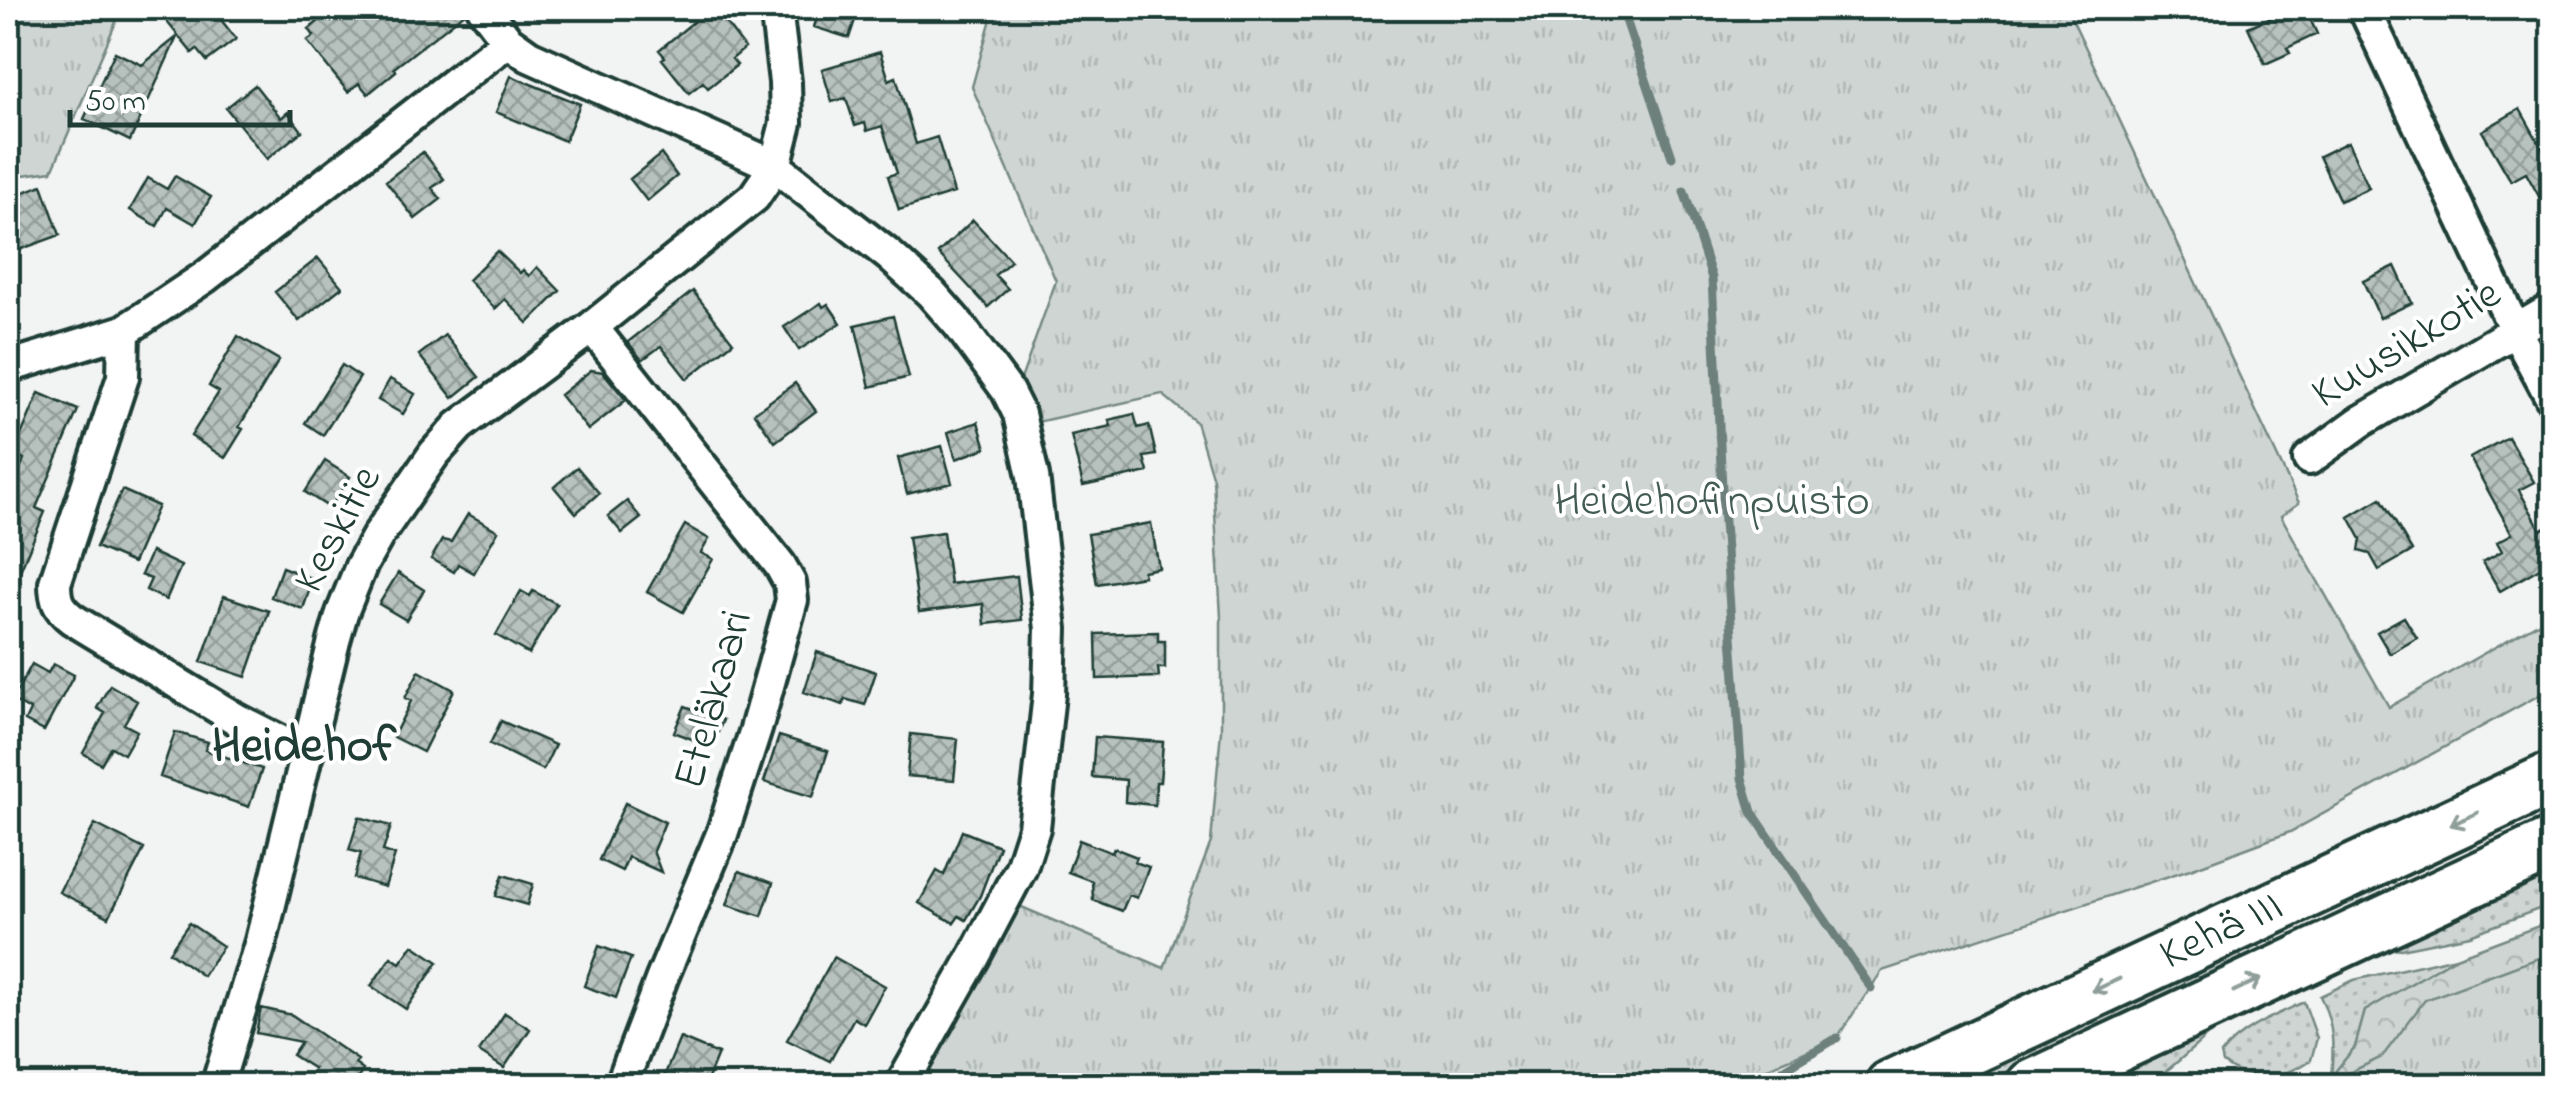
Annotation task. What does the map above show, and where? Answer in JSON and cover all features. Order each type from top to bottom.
[{"type":"highway","name":"Kehä III","points":[[1891,1086],[2552,778]]},
{"type":"highway","name":"Kehä III","points":[[2032,1086],[2552,844]]},
{"type":"street","points":[[482,8],[508,42],[529,56],[775,166],[890,256],[930,293],[1007,390],[1019,414],[1033,476],[1051,629],[1049,694],[1034,828],[1021,868],[901,1086]]},
{"type":"street","points":[[775,166],[786,123],[776,8]]},
{"type":"street","points":[[2364,8],[2515,330],[2552,400]]},
{"type":"street","points":[[8,366],[124,331],[205,277],[508,42]]},
{"type":"street","name":"Keskitie","points":[[217,1086],[260,941],[342,613],[361,566],[410,487],[459,426],[592,327],[754,197],[775,166]]},
{"type":"street","name":"Kuusikkotie","points":[[2309,458],[2360,422],[2552,309]]},
{"type":"street","name":"Eteläkaari","points":[[592,327],[780,566],[790,583],[792,600],[722,834],[621,1086]]},
{"type":"street","points":[[124,331],[123,377],[55,583],[55,599],[72,619],[238,720],[308,755]]},
{"type":"green space","points":[[8,8],[122,8],[52,171],[8,177]]},
{"type":"green space","name":"Heidehofinpuisto","points":[[994,8],[2067,8],[2299,503],[2281,516],[2389,707],[2552,615],[2552,688],[2290,832],[1882,971],[1837,1038],[1729,1085],[914,1086],[1017,905],[1164,968],[1211,842],[1221,730],[1221,617],[1213,479],[1196,422],[1162,394],[1028,424],[1019,385],[1056,281],[972,87]]},
{"type":"green space","points":[[2552,870],[2552,904],[2470,935],[2401,949],[2392,948],[2389,943]]},
{"type":"green space","points":[[2552,921],[2552,997],[2331,1085],[2331,1077],[2355,1047],[2365,1011],[2456,957]]},
{"type":"green space","points":[[2236,947],[2244,963],[1978,1085],[1942,1086]]},
{"type":"green space","points":[[2552,953],[2552,1085],[2324,1085],[2382,1057],[2425,1000]]},
{"type":"green space","points":[[2456,957],[2365,1011],[2355,1047],[2331,1077],[2332,1036],[2320,996],[2354,980]]},
{"type":"green space","points":[[2304,1002],[2317,1038],[2311,1060],[2290,1071],[2267,1076],[2244,1074],[2223,1063],[2221,1054],[2238,1037]]},
{"type":"green space","points":[[2208,1025],[2209,1034],[2169,1069],[2142,1086],[2080,1086]]},
{"type":"building","points":[[156,8],[212,8],[236,39],[207,61],[197,49],[192,53]]},
{"type":"building","points":[[349,8],[465,8],[465,13],[394,68],[396,71],[368,94],[359,83],[348,92],[307,41],[314,36],[309,29],[326,15],[331,21]]},
{"type":"building","points":[[820,8],[859,8],[849,38],[814,27]]},
{"type":"building","points":[[2292,8],[2305,8],[2317,34],[2265,64],[2248,27]]},
{"type":"building","points":[[709,9],[715,17],[719,14],[745,48],[732,59],[737,65],[708,88],[703,82],[689,93],[659,50]]},
{"type":"building","points":[[177,37],[130,141],[84,119],[115,52],[142,65]]},
{"type":"building","points":[[880,52],[889,80],[896,77],[916,144],[937,137],[954,193],[899,210],[888,176],[897,173],[882,126],[867,131],[865,123],[855,126],[846,98],[832,102],[822,69]]},
{"type":"building","points":[[511,76],[580,104],[565,141],[496,112]]},
{"type":"building","points":[[255,85],[281,118],[288,112],[302,131],[267,159],[226,108]]},
{"type":"building","points":[[2520,109],[2552,166],[2552,220],[2526,173],[2511,181],[2482,131]]},
{"type":"building","points":[[2348,142],[2369,188],[2340,201],[2319,156]]},
{"type":"building","points":[[423,152],[444,179],[432,188],[441,199],[415,219],[386,181]]},
{"type":"building","points":[[661,154],[677,176],[647,201],[630,179]]},
{"type":"building","points":[[175,176],[211,197],[195,224],[167,208],[157,226],[130,210],[148,178],[167,189]]},
{"type":"building","points":[[42,185],[60,235],[8,254],[8,198]]},
{"type":"building","points":[[973,220],[1011,261],[995,275],[1008,289],[988,307],[938,253]]},
{"type":"building","points":[[497,251],[520,273],[523,270],[529,276],[537,267],[560,291],[528,323],[505,299],[495,309],[468,280]]},
{"type":"building","points":[[318,258],[342,287],[299,321],[275,292]]},
{"type":"building","points":[[2395,266],[2412,303],[2380,318],[2363,281]]},
{"type":"building","points":[[693,291],[733,342],[687,379],[661,346],[642,360],[628,342]]},
{"type":"building","points":[[821,303],[823,307],[828,304],[841,323],[799,350],[784,327]]},
{"type":"building","points":[[893,316],[909,377],[870,387],[855,325]]},
{"type":"building","points":[[445,335],[479,377],[453,398],[419,355]]},
{"type":"building","points":[[238,336],[279,360],[225,458],[191,436],[219,392],[209,386]]},
{"type":"building","points":[[342,365],[360,377],[323,435],[305,423]]},
{"type":"building","points":[[591,370],[603,372],[626,400],[588,430],[560,395]]},
{"type":"building","points":[[390,379],[415,394],[403,414],[378,400]]},
{"type":"building","points":[[795,383],[816,411],[775,442],[754,413]]},
{"type":"building","points":[[39,393],[78,410],[36,508],[45,512],[8,599],[8,499],[24,459],[13,454]]},
{"type":"building","points":[[1134,414],[1138,428],[1149,425],[1156,455],[1144,457],[1148,472],[1083,486],[1071,435],[1111,426],[1109,420]]},
{"type":"building","points":[[978,422],[986,448],[956,459],[948,432]]},
{"type":"building","points":[[2508,437],[2534,482],[2519,490],[2541,530],[2552,523],[2552,561],[2500,591],[2483,562],[2502,551],[2497,542],[2512,534],[2470,458]]},
{"type":"building","points":[[942,446],[952,483],[907,494],[898,458]]},
{"type":"building","points":[[325,461],[350,477],[330,508],[305,492]]},
{"type":"building","points":[[577,467],[599,493],[576,513],[554,487]]},
{"type":"building","points":[[122,490],[158,506],[133,563],[96,547]]},
{"type":"building","points":[[2381,498],[2412,551],[2379,570],[2370,554],[2359,551],[2361,539],[2349,517]]},
{"type":"building","points":[[627,501],[641,518],[622,533],[608,516]]},
{"type":"building","points":[[468,514],[498,531],[474,573],[458,564],[454,572],[431,559],[442,540],[451,542]]},
{"type":"building","points":[[1151,523],[1159,568],[1143,571],[1144,576],[1097,584],[1088,534]]},
{"type":"building","points":[[685,525],[709,539],[701,553],[713,559],[683,612],[647,592]]},
{"type":"building","points":[[943,532],[950,584],[1017,576],[1022,620],[985,624],[983,604],[919,612],[908,537]]},
{"type":"building","points":[[151,552],[181,566],[166,600],[146,590],[151,579],[141,575]]},
{"type":"building","points":[[282,567],[313,579],[303,609],[271,597]]},
{"type":"building","points":[[398,573],[424,590],[406,620],[379,604]]},
{"type":"building","points":[[521,591],[530,596],[533,591],[557,604],[529,654],[496,635]]},
{"type":"building","points":[[224,596],[269,611],[246,677],[201,662]]},
{"type":"building","points":[[2404,617],[2417,638],[2390,654],[2377,632]]},
{"type":"building","points":[[1158,632],[1158,641],[1165,641],[1165,668],[1158,668],[1159,677],[1097,679],[1096,634]]},
{"type":"building","points":[[817,652],[876,672],[865,705],[845,699],[843,705],[804,692]]},
{"type":"building","points":[[32,664],[48,673],[53,664],[74,675],[44,731],[25,721],[30,710],[12,700]]},
{"type":"building","points":[[419,671],[454,690],[423,752],[393,737],[411,701],[405,698]]},
{"type":"building","points":[[110,685],[137,701],[124,724],[137,731],[124,754],[111,747],[101,764],[83,753],[105,713],[97,708]]},
{"type":"building","points":[[685,706],[723,720],[712,747],[674,732]]},
{"type":"building","points":[[501,721],[555,745],[543,770],[490,744]]},
{"type":"building","points":[[175,732],[208,742],[205,750],[262,769],[249,807],[160,777]]},
{"type":"building","points":[[911,734],[958,739],[954,780],[907,776]]},
{"type":"building","points":[[779,736],[828,751],[813,797],[764,782]]},
{"type":"building","points":[[1095,737],[1163,742],[1155,805],[1125,802],[1126,780],[1092,777]]},
{"type":"building","points":[[625,803],[665,822],[653,851],[661,872],[628,857],[622,871],[599,860]]},
{"type":"building","points":[[359,817],[391,826],[383,851],[395,855],[385,887],[354,878],[361,853],[349,850]]},
{"type":"building","points":[[95,824],[144,849],[109,917],[59,892]]},
{"type":"building","points":[[962,831],[999,846],[980,896],[966,920],[959,916],[954,923],[919,903],[937,871],[944,875]]},
{"type":"building","points":[[1079,840],[1112,853],[1114,848],[1137,857],[1135,862],[1149,867],[1137,898],[1129,895],[1122,911],[1093,900],[1092,881],[1068,872]]},
{"type":"building","points":[[739,871],[773,883],[762,916],[727,905]]},
{"type":"building","points":[[503,875],[533,884],[527,905],[496,896]]},
{"type":"building","points":[[189,923],[223,946],[203,976],[169,952]]},
{"type":"building","points":[[413,945],[438,962],[406,1009],[371,986],[391,957],[400,963]]},
{"type":"building","points":[[599,946],[631,958],[616,998],[584,986]]},
{"type":"building","points":[[834,957],[885,986],[864,1024],[854,1018],[830,1061],[787,1040]]},
{"type":"building","points":[[261,1008],[292,1015],[358,1060],[355,1064],[363,1070],[353,1086],[303,1086],[314,1069],[292,1055],[301,1042],[256,1033]]},
{"type":"building","points":[[505,1013],[530,1029],[504,1068],[479,1052]]},
{"type":"building","points":[[680,1038],[718,1054],[705,1086],[679,1086],[663,1079]]},
{"type":"waterway","points":[[1622,8],[1672,157]]},
{"type":"waterway","points":[[1684,191],[1712,278],[1742,778],[1752,812],[1871,988]]},
{"type":"waterway","points":[[1756,1086],[1837,1038]]},
{"type":"district","name":"Heidehof","points":[[304,747]]}]
